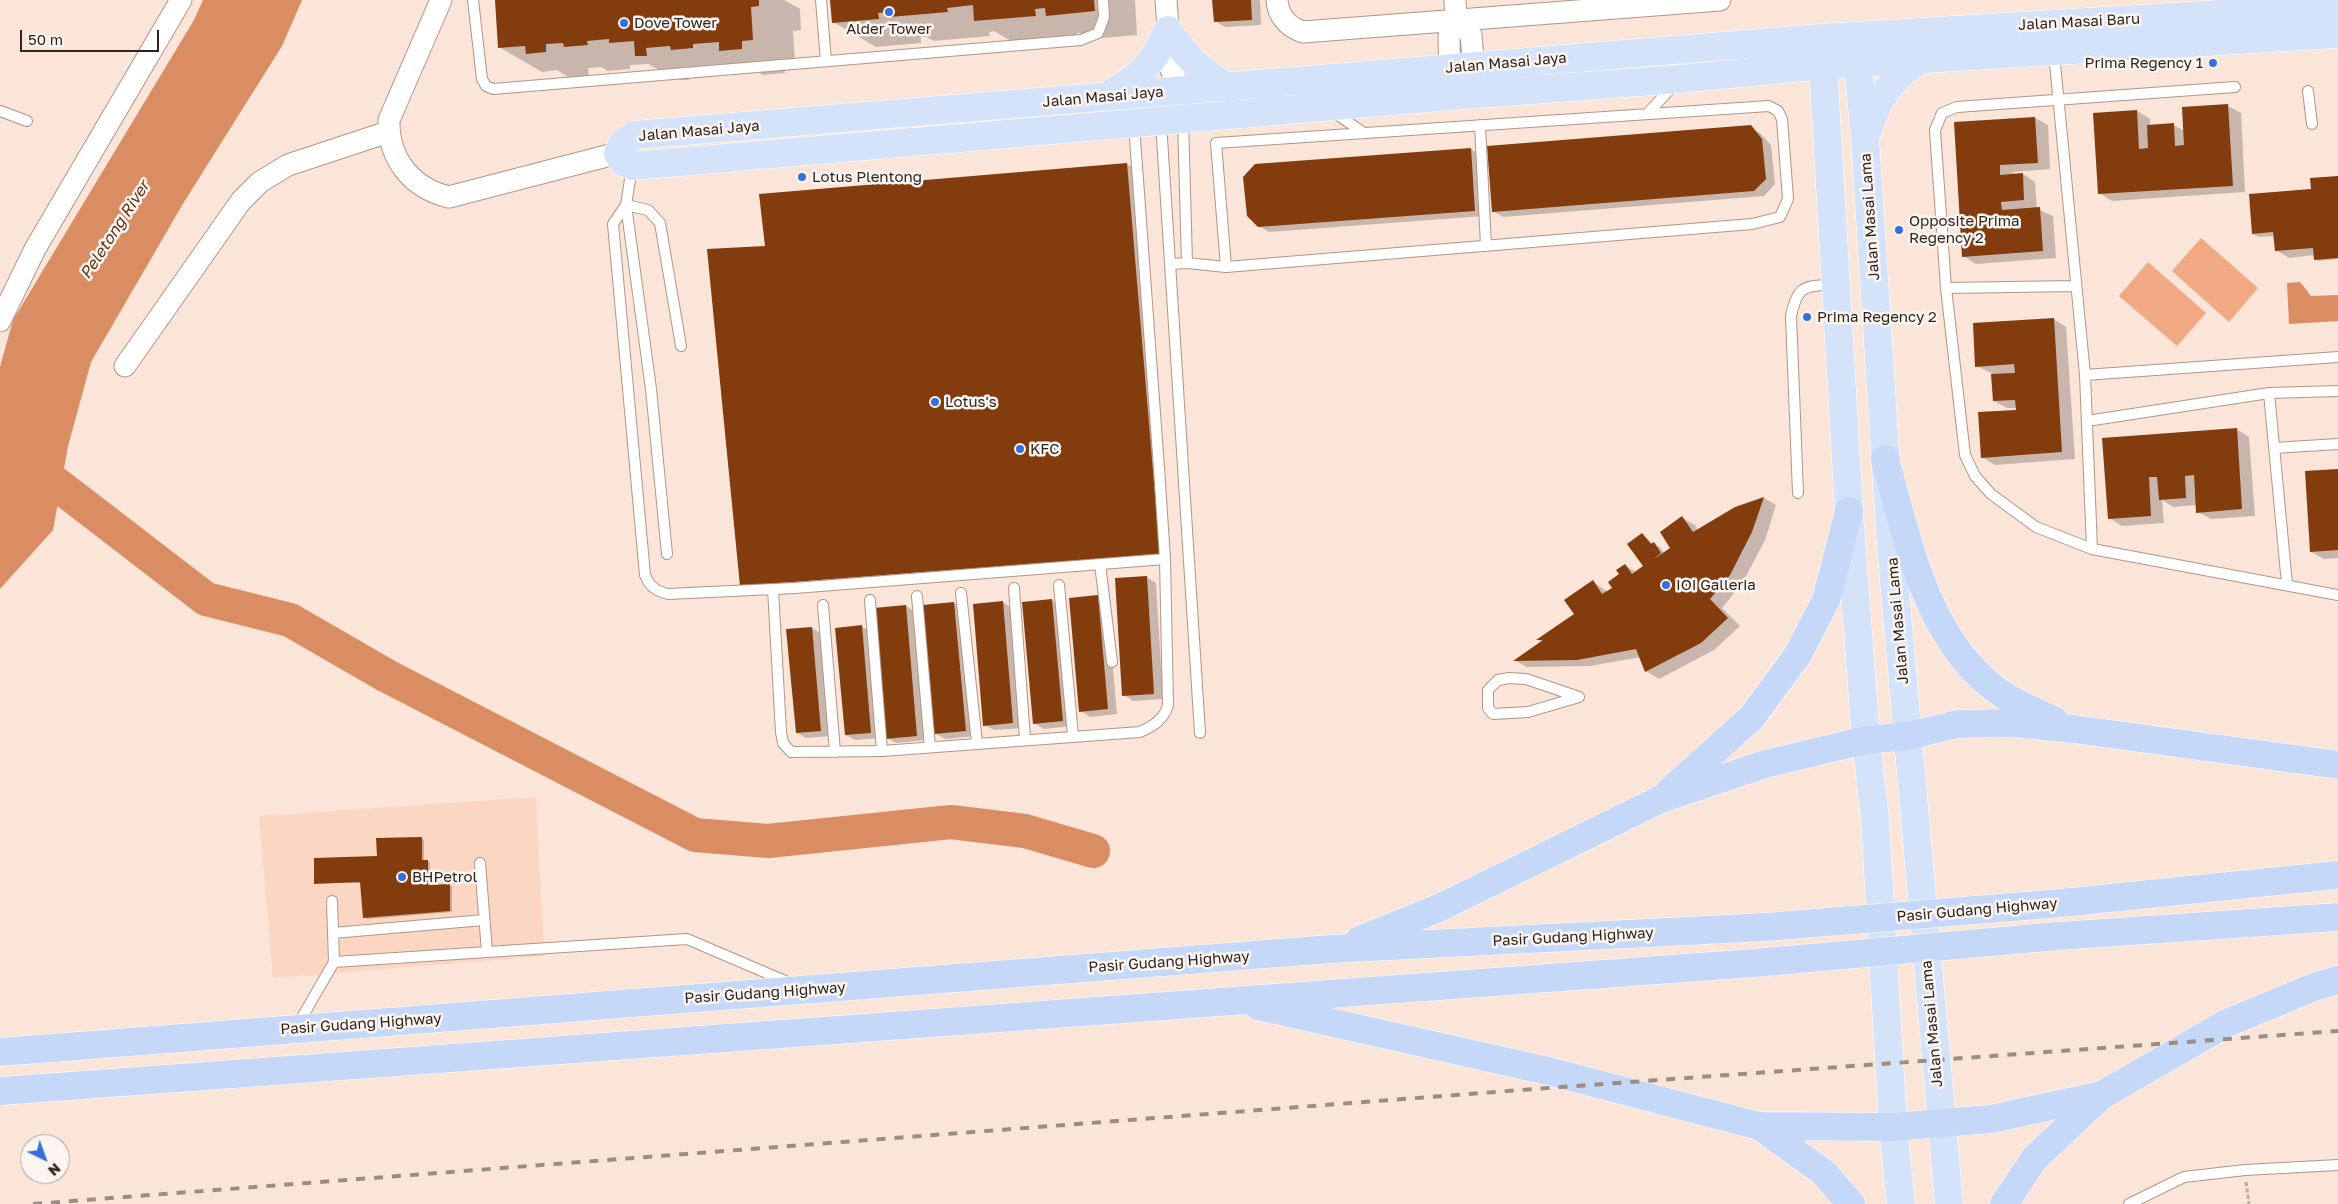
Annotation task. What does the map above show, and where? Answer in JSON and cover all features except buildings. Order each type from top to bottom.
[{"type":"highway","points":[[1885,459],[1922,586],[1942,625],[1965,660],[1990,685],[2019,705],[2073,729]]},
{"type":"highway","points":[[1661,799],[1751,718],[1797,656],[1826,600],[1849,511]]},
{"type":"highway","points":[[1331,949],[1439,908],[1661,799],[1765,764],[1866,740],[1908,736],[1958,724],[2013,723],[2073,729],[2338,765]]},
{"type":"highway","name":"Pasir Gudang Highway","points":[[0,1052],[1331,949],[1766,927],[2060,903],[2338,875]]},
{"type":"highway","points":[[0,1091],[1754,963],[2059,936],[2338,917]]},
{"type":"highway","points":[[2004,1204],[2035,1158],[2102,1095],[2227,1023],[2314,987],[2338,980]]},
{"type":"highway","points":[[1229,1000],[1548,1071],[1759,1126],[1940,1124],[1991,1119],[2102,1095]]},
{"type":"highway","points":[[1759,1126],[1823,1172],[1851,1204]]},
{"type":"main road","name":"Jalan Masai Baru","points":[[1821,38],[2338,7]]},
{"type":"main road","points":[[1105,97],[1141,73],[1156,54],[1168,30],[1185,55],[1200,70],[1227,87]]},
{"type":"main road","name":"Jalan Masai Baru","points":[[1824,65],[2336,35]]},
{"type":"main road","name":"Jalan Masai Lama","points":[[1855,36],[1865,138],[1885,459],[1940,1124],[1949,1204]]},
{"type":"main road","points":[[1821,38],[1849,511],[1866,740],[1875,819],[1892,1126],[1900,1204]]},
{"type":"main road","name":"Jalan Masai Jaya","points":[[1821,38],[1227,87],[1171,84],[1105,97],[634,135],[622,144],[625,160],[1134,124],[1463,95],[1680,79],[1824,65]]},
{"type":"main road","points":[[1865,138],[1877,104],[1887,87],[1903,71],[1922,58]]},
{"type":"main road","points":[[1765,70],[1790,74],[1803,85],[1827,127]]},
{"type":"street","points":[[0,321],[35,249],[181,0]]},
{"type":"street","points":[[441,0],[389,120],[388,132],[395,157],[411,178],[435,194],[448,197],[625,160]]},
{"type":"street","points":[[1166,0],[1172,120]]},
{"type":"street","points":[[1277,0],[1277,8],[1287,23],[1303,32],[1626,3],[1720,0]]},
{"type":"street","points":[[1454,18],[1471,35],[1462,67]]},
{"type":"street","points":[[1454,18],[1462,67],[1463,95]]},
{"type":"street","points":[[126,366],[241,201],[260,182],[288,164],[388,132]]},
{"type":"lane","points":[[473,0],[482,79],[486,86],[493,89],[1081,40],[1098,33],[1104,17],[1103,0]]},
{"type":"lane","points":[[821,0],[826,61]]},
{"type":"lane","points":[[2054,53],[2085,374],[2092,549]]},
{"type":"lane","points":[[1647,114],[1680,79]]},
{"type":"lane","points":[[2235,87],[1958,107],[1942,112],[1935,130],[1946,288],[1965,455],[1974,476],[1991,494],[2036,527],[2092,549],[2338,595]]},
{"type":"lane","points":[[2308,91],[2312,124]]},
{"type":"lane","points":[[1170,264],[1187,263],[1226,267],[1752,224],[1780,216],[1788,199],[1782,119],[1778,111],[1769,106],[1216,143],[1226,267]]},
{"type":"lane","points":[[1326,107],[1364,133]]},
{"type":"lane","points":[[0,111],[27,121]]},
{"type":"lane","points":[[1172,120],[1187,263]]},
{"type":"lane","points":[[1172,120],[1170,264],[1200,733]]},
{"type":"lane","points":[[774,589],[779,707],[783,743],[791,752],[882,751],[1140,732],[1165,715],[1168,705],[1165,559],[1134,124]]},
{"type":"lane","points":[[1480,125],[1486,246]]},
{"type":"lane","points":[[625,160],[626,206],[651,389],[667,554]]},
{"type":"lane","points":[[626,206],[648,210],[660,222],[681,346]]},
{"type":"lane","points":[[626,206],[613,224],[645,575],[652,587],[658,592],[668,594],[774,589],[822,596],[1058,577],[1100,564],[1165,559]]},
{"type":"lane","points":[[1798,493],[1791,316],[1795,296],[1807,286],[1836,284]]},
{"type":"lane","points":[[1946,288],[2076,286]]},
{"type":"lane","points":[[2085,374],[2338,357]]},
{"type":"lane","points":[[2087,421],[2269,393],[2338,391]]},
{"type":"lane","points":[[2269,393],[2287,584]]},
{"type":"lane","points":[[2274,448],[2338,444]]},
{"type":"lane","points":[[1100,564],[1112,662]]},
{"type":"lane","points":[[1058,577],[1073,736]]},
{"type":"lane","points":[[1014,580],[1025,739]]},
{"type":"lane","points":[[961,584],[977,743]]},
{"type":"lane","points":[[916,588],[930,747]]},
{"type":"lane","points":[[870,592],[882,751]]},
{"type":"lane","points":[[822,596],[835,752]]},
{"type":"lane","points":[[1509,678],[1526,679],[1579,697],[1528,712],[1505,714],[1493,714],[1488,708],[1487,700],[1488,690],[1498,680],[1509,678]]},
{"type":"lane","points":[[480,863],[488,952]]},
{"type":"lane","points":[[295,1029],[334,962],[332,901]]},
{"type":"lane","points":[[333,934],[484,920]]},
{"type":"lane","points":[[334,962],[687,938],[805,990]]},
{"type":"lane","points":[[2129,1204],[2184,1177],[2244,1170],[2338,1165]]},
{"type":"path","points":[[2244,1170],[2249,1204]]},
{"type":"shaded area","points":[[2201,238],[2258,288],[2229,322],[2172,271]]},
{"type":"shaded area","points":[[2148,262],[2206,313],[2177,346],[2119,296]]},
{"type":"shaded area","points":[[536,797],[544,956],[273,978],[259,816]]},
{"type":"water","name":"Peletong River","points":[[203,0],[302,0],[282,46],[184,202],[91,362],[68,446],[53,530],[0,589],[0,367],[13,320],[194,20]]},
{"type":"water","points":[[2300,282],[2311,296],[2338,295],[2338,321],[2289,324],[2287,283]]},
{"type":"waterway","points":[[24,459],[206,599],[290,620],[387,676],[695,835],[768,841],[951,822],[1025,831],[1093,851]]},
{"type":"railway","points":[[33,1204],[1534,1089],[2338,1031]]},
{"type":"place","name":"Alder Tower","points":[[889,12]]},
{"type":"place","name":"Dove Tower","points":[[624,23]]},
{"type":"place","name":"Prima Regency 1","points":[[2213,63]]},
{"type":"place","name":"Lotus Plentong","points":[[802,177]]},
{"type":"place","name":"Opposite Prima Regency 2","points":[[1899,230]]},
{"type":"place","name":"Prima Regency 2","points":[[1807,317]]},
{"type":"place","name":"Lotus's","points":[[935,402]]},
{"type":"place","name":"KFC","points":[[1020,449]]},
{"type":"place","name":"IOI Galleria","points":[[1666,585]]},
{"type":"place","name":"BHPetrol","points":[[402,877]]}]
